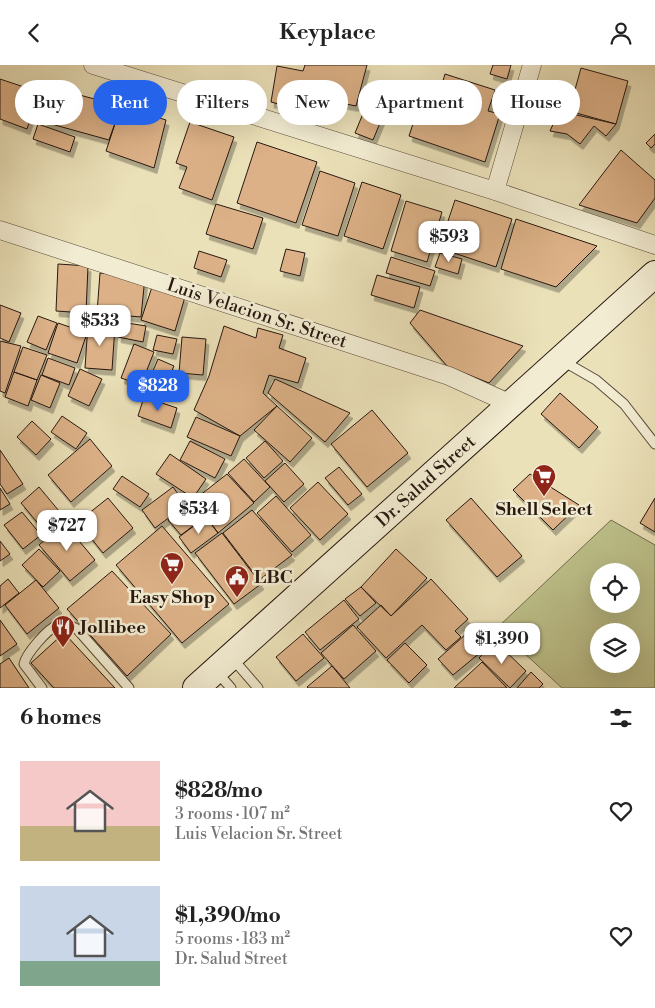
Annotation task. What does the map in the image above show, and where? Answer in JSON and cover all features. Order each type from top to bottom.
[{"type":"main road","name":"Dr. Salud Street","points":[[196,688],[226,671],[511,404],[655,274]]},
{"type":"street","points":[[93,65],[495,191],[655,245]]},
{"type":"street","points":[[495,191],[532,65]]},
{"type":"street","name":"Luis Velacion Sr. Street","points":[[0,230],[449,376],[511,404]]},
{"type":"lane","points":[[560,360],[596,380],[624,404],[655,444]]},
{"type":"lane","points":[[42,688],[24,664],[26,654],[57,625],[68,624],[77,629],[129,688]]},
{"type":"lane","points":[[226,671],[258,688]]},
{"type":"green space","points":[[611,520],[655,545],[655,688],[562,688],[497,628]]},
{"type":"building","points":[[305,65],[367,65],[363,80],[358,80],[356,106],[348,104],[348,80],[277,80],[277,104],[271,102],[277,66],[303,71]]},
{"type":"building","points":[[493,65],[511,65],[507,79],[490,74]]},
{"type":"building","points":[[581,68],[628,81],[616,124],[580,114],[580,80],[578,80]]},
{"type":"building","points":[[445,74],[464,80],[443,80]]},
{"type":"building","points":[[0,79],[15,84],[15,125],[0,119]]},
{"type":"building","points":[[482,86],[492,89],[492,99],[488,111],[492,112],[492,125],[497,125],[485,162],[409,136],[413,125],[482,125]]},
{"type":"building","points":[[83,96],[93,99],[93,125],[114,125],[109,140],[55,125],[83,125]]},
{"type":"building","points":[[580,116],[616,124],[606,136],[594,126],[580,144],[567,134],[550,131],[553,125],[580,125]]},
{"type":"building","points":[[16,125],[28,125],[27,129]]},
{"type":"building","points":[[38,125],[75,137],[70,152],[33,139]]},
{"type":"building","points":[[115,125],[165,125],[154,168],[106,151]]},
{"type":"building","points":[[189,125],[199,125],[234,137],[212,200],[179,188],[187,167],[176,163]]},
{"type":"building","points":[[358,125],[379,125],[373,140],[355,133]]},
{"type":"building","points":[[655,134],[655,144],[651,148],[646,143]]},
{"type":"building","points":[[257,142],[317,162],[296,223],[237,203]]},
{"type":"building","points":[[621,150],[655,180],[655,198],[637,223],[579,205]]},
{"type":"building","points":[[320,171],[355,183],[338,236],[302,225]]},
{"type":"building","points":[[362,182],[401,195],[383,249],[344,236]]},
{"type":"building","points":[[455,200],[512,219],[496,267],[439,248]]},
{"type":"building","points":[[406,201],[442,212],[427,262],[391,251]]},
{"type":"building","points":[[216,204],[263,218],[253,249],[206,234]]},
{"type":"building","points":[[516,219],[597,246],[556,287],[501,269]]},
{"type":"building","points":[[286,249],[305,253],[300,276],[280,271]]},
{"type":"building","points":[[199,251],[227,260],[221,277],[194,268]]},
{"type":"building","points":[[440,253],[462,259],[458,274],[435,267]]},
{"type":"building","points":[[391,257],[435,271],[430,286],[386,273]]},
{"type":"building","points":[[58,264],[88,266],[86,313],[56,311]]},
{"type":"building","points":[[100,273],[145,277],[141,317],[97,313]]},
{"type":"building","points":[[377,275],[420,287],[414,308],[371,295]]},
{"type":"building","points":[[152,287],[185,297],[175,331],[141,320]]},
{"type":"building","points":[[0,305],[21,313],[9,342],[0,338]]},
{"type":"building","points":[[420,310],[523,346],[489,383],[447,366],[410,323]]},
{"type":"building","points":[[38,316],[57,323],[46,350],[27,342]]},
{"type":"building","points":[[121,322],[146,326],[143,342],[118,337]]},
{"type":"building","points":[[58,323],[87,333],[77,363],[48,353]]},
{"type":"building","points":[[88,324],[115,326],[112,370],[85,368]]},
{"type":"building","points":[[224,326],[256,338],[258,328],[283,335],[279,348],[306,358],[298,383],[269,375],[263,393],[277,406],[240,436],[194,410],[209,376]]},
{"type":"building","points":[[157,335],[177,339],[173,354],[153,350]]},
{"type":"building","points":[[182,337],[206,339],[203,375],[179,373]]},
{"type":"building","points":[[0,341],[21,346],[5,393],[0,391]]},
{"type":"building","points":[[134,344],[154,352],[141,385],[121,378]]},
{"type":"building","points":[[23,347],[47,355],[37,380],[14,372]]},
{"type":"building","points":[[48,358],[75,368],[69,385],[42,375]]},
{"type":"building","points":[[158,359],[174,366],[162,394],[146,387]]},
{"type":"building","points":[[80,369],[102,379],[89,406],[68,396]]},
{"type":"building","points":[[14,372],[37,380],[28,406],[5,397]]},
{"type":"building","points":[[41,375],[60,383],[50,408],[31,400]]},
{"type":"building","points":[[275,379],[350,413],[325,442],[268,393]]},
{"type":"building","points":[[560,393],[598,427],[579,448],[541,414]]},
{"type":"building","points":[[144,397],[177,408],[171,428],[138,416]]},
{"type":"building","points":[[277,406],[312,438],[290,462],[254,430]]},
{"type":"building","points":[[372,410],[408,453],[367,487],[331,444]]},
{"type":"building","points":[[62,416],[87,433],[76,449],[51,432]]},
{"type":"building","points":[[196,417],[240,436],[231,456],[187,437]]},
{"type":"building","points":[[32,421],[51,439],[36,455],[17,437]]},
{"type":"building","points":[[90,439],[112,466],[71,502],[48,475]]},
{"type":"building","points":[[190,441],[225,459],[215,478],[180,460]]},
{"type":"building","points":[[265,441],[283,461],[264,478],[246,458]]},
{"type":"building","points":[[0,450],[23,484],[7,494],[0,484]]},
{"type":"building","points":[[170,454],[206,479],[193,498],[156,474]]},
{"type":"building","points":[[244,459],[270,487],[254,502],[228,473]]},
{"type":"building","points":[[285,463],[304,484],[284,502],[265,481]]},
{"type":"building","points":[[339,467],[362,494],[348,505],[325,478]]},
{"type":"building","points":[[227,474],[254,503],[218,533],[194,500]]},
{"type":"building","name":"Shell Select","points":[[530,474],[579,505],[553,530],[513,490]]},
{"type":"building","points":[[122,476],[149,494],[140,507],[113,489]]},
{"type":"building","points":[[318,482],[348,514],[320,540],[290,508]]},
{"type":"building","points":[[39,487],[59,511],[41,527],[21,503]]},
{"type":"building","points":[[173,487],[186,505],[155,528],[142,510]]},
{"type":"building","points":[[0,488],[10,504],[0,510]]},
{"type":"building","points":[[276,496],[311,535],[292,552],[257,513]]},
{"type":"building","points":[[108,498],[133,528],[103,553],[78,522]]},
{"type":"building","points":[[471,498],[522,556],[497,577],[446,520]]},
{"type":"building","points":[[655,498],[655,532],[640,523]]},
{"type":"building","points":[[192,501],[205,517],[181,535],[168,520]]},
{"type":"building","points":[[252,510],[292,555],[259,580],[223,533]]},
{"type":"building","points":[[22,512],[41,535],[23,549],[4,525]]},
{"type":"building","points":[[206,517],[218,533],[191,553],[179,537]]},
{"type":"building","points":[[64,523],[95,560],[70,581],[39,545]]},
{"type":"building","name":"Easy Shop","points":[[162,526],[229,604],[182,643],[116,565]]},
{"type":"building","points":[[222,533],[261,584],[234,604],[195,553]]},
{"type":"building","points":[[0,541],[10,554],[0,561]]},
{"type":"building","points":[[39,549],[60,571],[43,587],[22,565]]},
{"type":"building","points":[[396,549],[427,578],[391,616],[361,587]]},
{"type":"building","points":[[112,571],[171,634],[127,676],[67,609]]},
{"type":"building","points":[[8,579],[19,593],[0,608],[0,586]]},
{"type":"building","points":[[431,579],[468,619],[455,631],[461,637],[446,650],[422,625],[386,658],[357,627],[381,605],[391,616]]},
{"type":"building","points":[[36,580],[59,608],[27,634],[5,605]]},
{"type":"building","points":[[361,587],[376,603],[360,616],[345,599]]},
{"type":"building","points":[[344,600],[359,619],[320,650],[305,632]]},
{"type":"building","points":[[0,620],[17,644],[0,656]]},
{"type":"building","points":[[353,625],[376,651],[344,679],[321,653]]},
{"type":"building","name":"Jollibee","points":[[64,633],[115,688],[54,688],[31,663]]},
{"type":"building","points":[[303,634],[324,658],[296,681],[276,657]]},
{"type":"building","points":[[466,634],[481,652],[453,675],[438,659]]},
{"type":"building","points":[[495,641],[526,671],[510,688],[479,658]]},
{"type":"building","points":[[405,643],[427,665],[409,683],[387,660]]},
{"type":"building","points":[[9,658],[29,688],[0,688],[0,664]]},
{"type":"building","points":[[482,662],[507,688],[454,688]]},
{"type":"building","points":[[332,666],[350,688],[307,687]]},
{"type":"building","points":[[531,672],[543,684],[539,688],[517,688]]},
{"type":"place","name":"Shell Select","points":[[544,497]]},
{"type":"place","name":"Easy Shop","points":[[172,585]]},
{"type":"place","name":"LBC","points":[[237,598]]},
{"type":"place","name":"Jollibee","points":[[63,648]]}]
